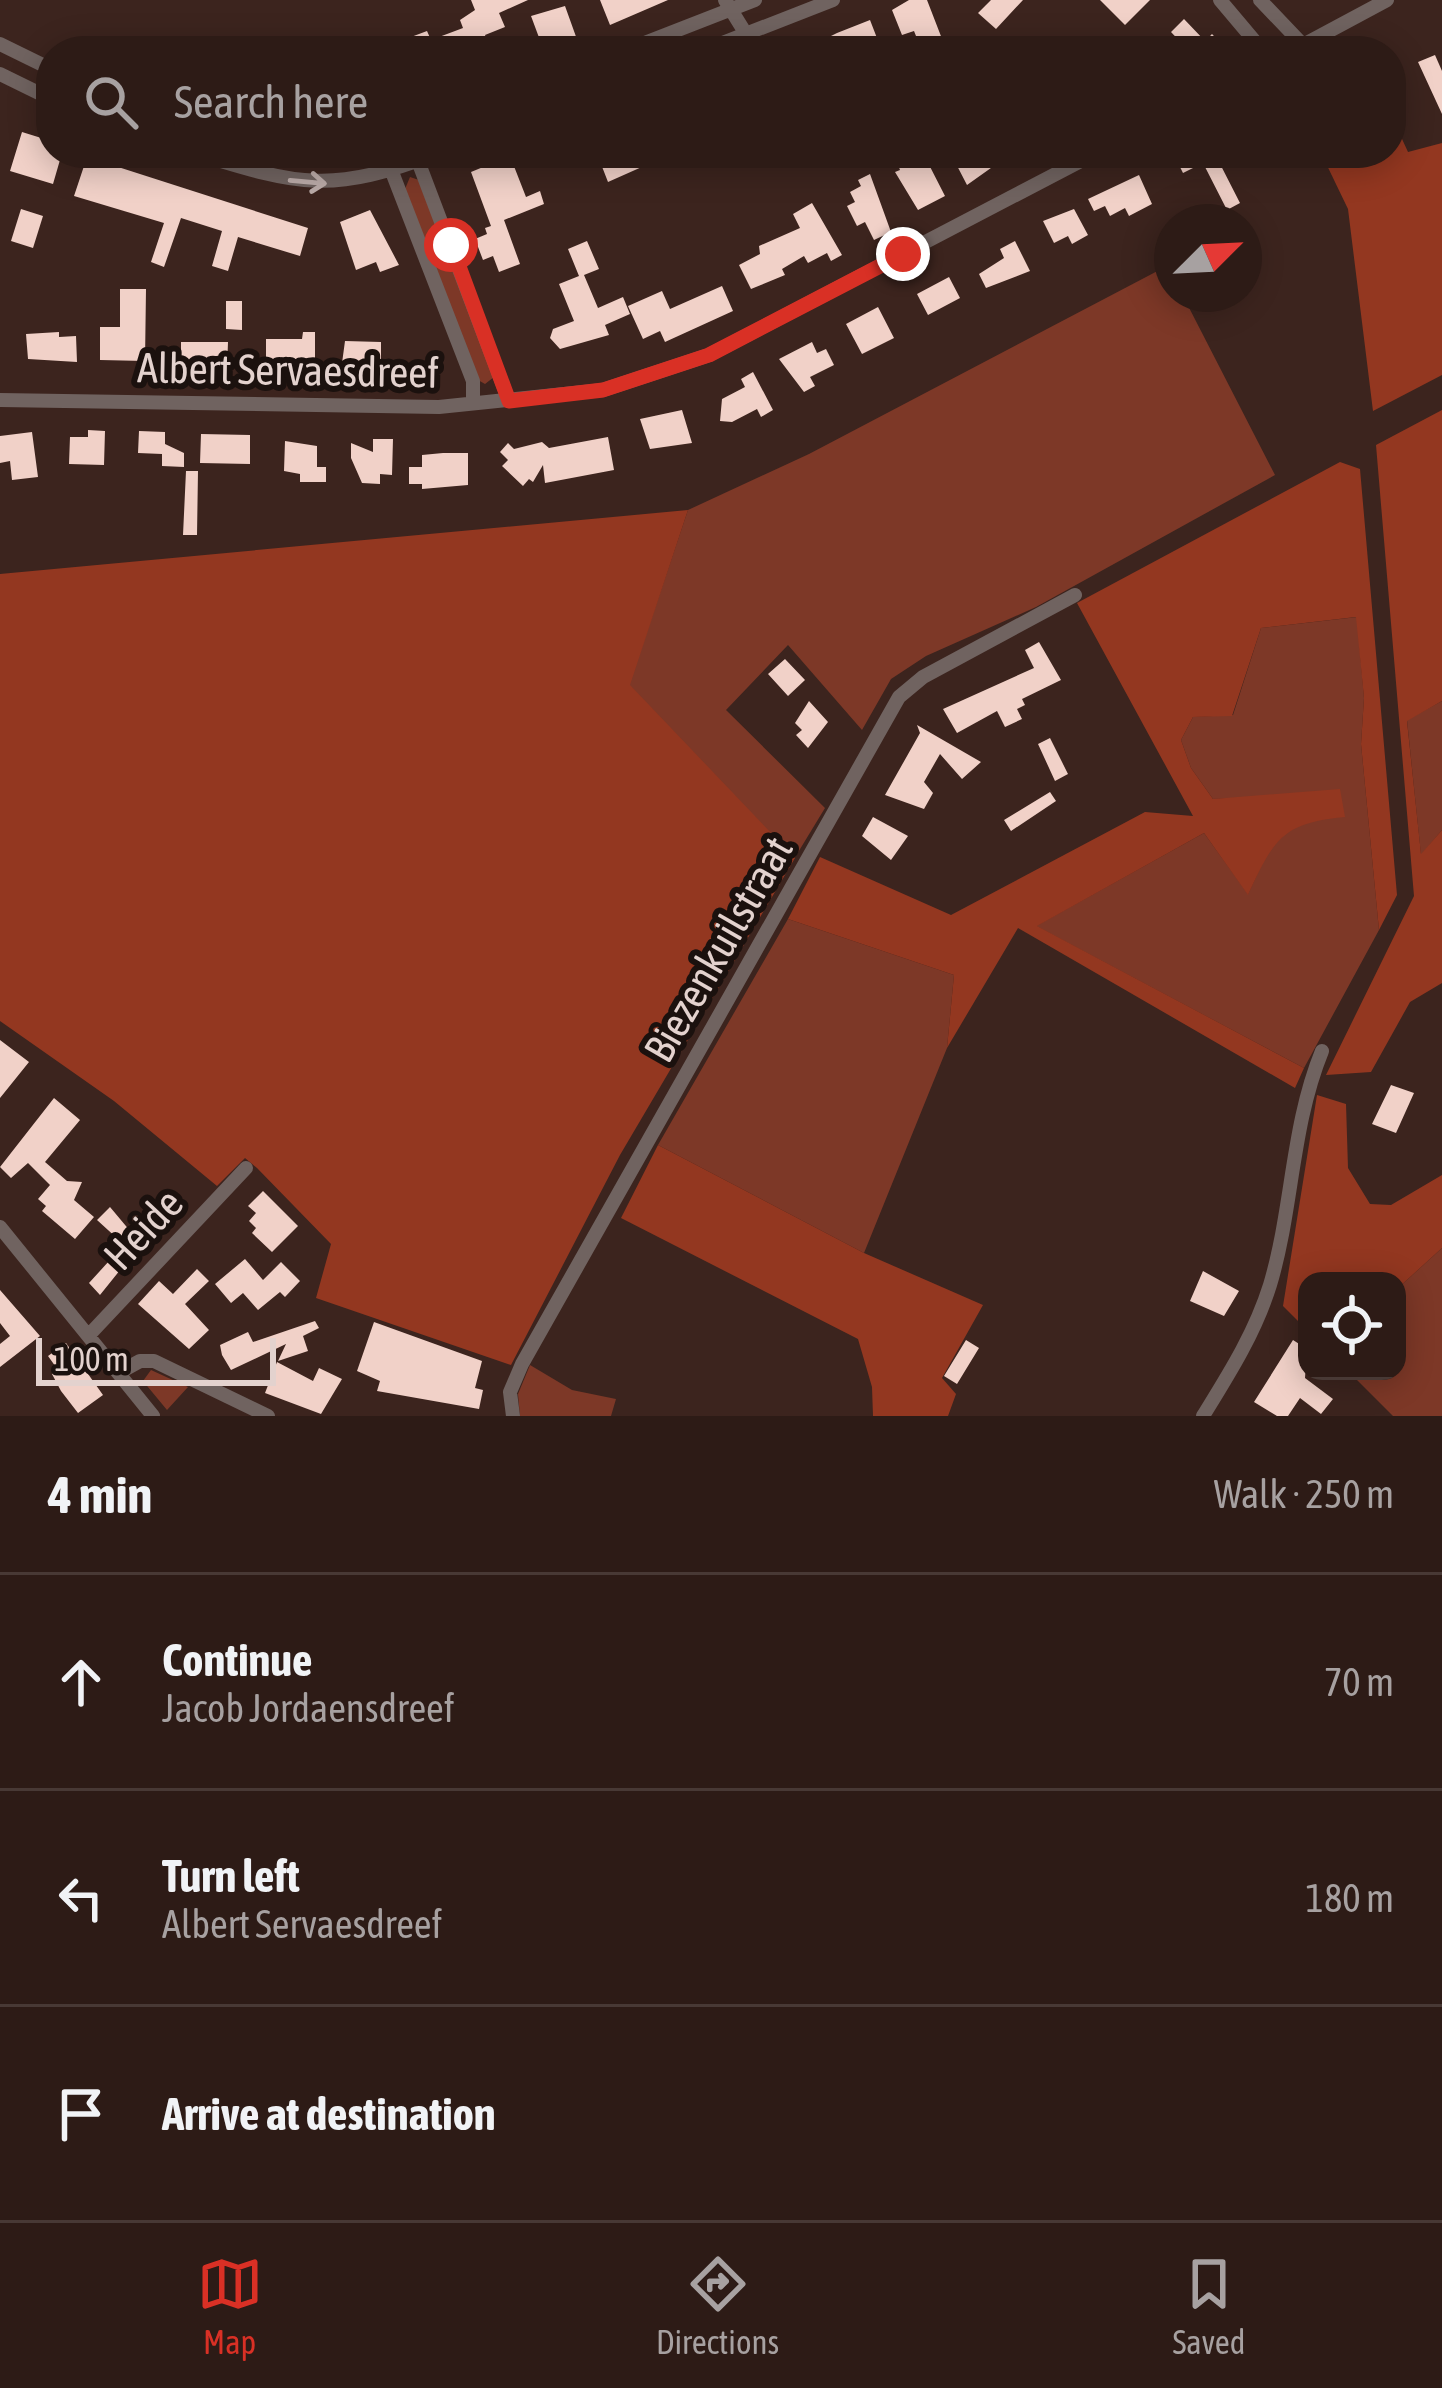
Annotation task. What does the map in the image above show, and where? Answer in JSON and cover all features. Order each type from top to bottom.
[{"type":"street","points":[[657,36],[730,4],[755,0]]},
{"type":"street","points":[[741,36],[833,0]]},
{"type":"street","points":[[1220,0],[1251,36]]},
{"type":"street","points":[[1260,0],[1288,36]]},
{"type":"street","points":[[1320,36],[1387,0]]},
{"type":"street","points":[[730,4],[746,34]]},
{"type":"street","points":[[0,44],[36,62]]},
{"type":"street","points":[[0,74],[36,92]]},
{"type":"street","points":[[252,168],[312,184],[349,183],[398,168]]},
{"type":"street","points":[[392,168],[473,381],[473,403]]},
{"type":"street","points":[[419,168],[509,401]]},
{"type":"street","name":"Albert Servaesdreef","points":[[0,400],[439,407],[603,390],[709,355],[1067,168]]},
{"type":"street","name":"Biezenkuilstraat","points":[[513,1416],[511,1392],[522,1364],[899,697],[923,677],[1075,596]]},
{"type":"street","points":[[1203,1416],[1262,1308],[1281,1238],[1303,1103],[1322,1052]]},
{"type":"street","name":"Heide","points":[[89,1335],[246,1168]]},
{"type":"street","name":"Heide","points":[[0,1227],[153,1416]]},
{"type":"street","points":[[120,1372],[140,1361],[154,1360],[268,1416]]},
{"type":"shaded area","points":[[1442,143],[1442,375],[1373,411],[1348,209],[1328,168],[1406,168],[1406,148],[1408,152]]},
{"type":"shaded area","points":[[410,177],[419,180],[494,377],[485,384],[478,380],[405,189]]},
{"type":"shaded area","points":[[1154,273],[1154,312],[1191,312],[1275,475],[1036,607],[926,656],[891,679],[862,730],[788,645],[726,710],[825,808],[794,859],[629,685],[688,510],[809,454]]},
{"type":"shaded area","points":[[1442,410],[1442,701],[1407,721],[1421,854],[1442,830],[1442,983],[1410,1002],[1371,1072],[1326,1075],[1414,896],[1376,445]]},
{"type":"shaded area","points":[[1340,462],[1360,469],[1397,895],[1379,930],[1361,744],[1364,698],[1356,617],[1261,628],[1232,716],[1193,717],[1181,740],[1191,768],[1213,799],[1340,789],[1345,817],[1307,824],[1283,837],[1248,895],[1204,833],[1037,926],[1304,1068],[1295,1088],[1018,928],[947,1048],[954,975],[788,919],[820,857],[951,915],[1145,812],[1193,816],[1077,603]]},
{"type":"shaded area","points":[[688,510],[630,685],[795,858],[620,1155],[511,1365],[316,1298],[331,1244],[257,1168],[245,1158],[217,1186],[114,1101],[0,1021],[0,574]]},
{"type":"shaded area","points":[[1357,617],[1364,698],[1361,744],[1379,930],[1304,1068],[1036,926],[1204,833],[1248,894],[1269,849],[1299,821],[1246,798],[1213,799],[1191,768],[1181,740],[1193,717],[1233,715],[1261,628]]},
{"type":"shaded area","points":[[1442,701],[1442,830],[1421,855],[1407,720]]},
{"type":"shaded area","points":[[788,919],[954,975],[947,1048],[864,1253],[658,1145]]},
{"type":"shaded area","points":[[1317,1095],[1346,1104],[1348,1168],[1370,1204],[1391,1205],[1442,1175],[1442,1248],[1406,1281],[1406,1272],[1298,1272],[1298,1321],[1283,1306]]},
{"type":"shaded area","points":[[658,1145],[864,1253],[983,1305],[942,1378],[956,1394],[948,1416],[873,1416],[872,1387],[858,1339],[621,1218]]},
{"type":"shaded area","points":[[1442,1248],[1442,1416],[1393,1416],[1357,1380],[1406,1380],[1406,1281]]},
{"type":"shaded area","points":[[530,1365],[572,1390],[616,1399],[611,1416],[520,1416],[518,1394]]},
{"type":"shaded area","points":[[151,1370],[188,1387],[167,1410],[143,1381]]},
{"type":"building","points":[[471,0],[528,0],[499,13],[505,27],[485,36],[442,36],[463,28],[460,20],[475,10]]},
{"type":"building","points":[[600,0],[668,0],[610,25]]},
{"type":"building","points":[[909,0],[927,0],[941,36],[916,36],[914,31],[902,35],[892,10]]},
{"type":"building","points":[[991,0],[1023,0],[996,29],[978,13]]},
{"type":"building","points":[[1100,0],[1150,0],[1125,25]]},
{"type":"building","points":[[565,6],[576,36],[538,36],[531,16]]},
{"type":"building","points":[[1184,19],[1200,36],[1175,36],[1171,32]]},
{"type":"building","points":[[870,20],[876,36],[831,36]]},
{"type":"building","points":[[1435,55],[1442,71],[1442,114],[1418,62]]},
{"type":"building","points":[[22,132],[36,136],[36,168],[58,168],[53,184],[10,171]]},
{"type":"building","points":[[83,168],[121,168],[308,228],[300,256],[238,237],[228,271],[212,266],[222,231],[181,218],[164,267],[151,262],[164,223],[74,196]]},
{"type":"building","points":[[515,168],[526,197],[540,191],[544,204],[504,220],[520,264],[499,272],[493,256],[483,260],[475,239],[487,234],[485,228],[491,226],[471,172]]},
{"type":"building","points":[[603,168],[640,168],[608,182]]},
{"type":"building","points":[[931,168],[945,196],[918,210],[895,172]]},
{"type":"building","points":[[958,168],[991,168],[967,185]]},
{"type":"building","points":[[1206,168],[1222,168],[1240,203],[1224,204]]},
{"type":"building","points":[[870,174],[891,232],[874,240],[865,222],[857,226],[847,206],[855,202],[850,192],[861,186],[858,180]]},
{"type":"building","points":[[1139,175],[1152,204],[1129,216],[1125,208],[1110,216],[1105,206],[1094,211],[1088,199]]},
{"type":"building","points":[[812,203],[842,255],[831,261],[827,253],[808,263],[804,256],[782,269],[785,275],[751,289],[739,265],[760,254],[759,246],[800,228],[793,214]]},
{"type":"building","points":[[21,209],[43,216],[33,248],[11,241]]},
{"type":"building","points":[[1074,209],[1088,235],[1072,244],[1068,236],[1054,243],[1043,221]]},
{"type":"building","points":[[370,210],[399,265],[380,272],[376,262],[356,270],[340,222]]},
{"type":"building","points":[[587,241],[599,269],[584,275],[598,308],[623,297],[630,314],[605,325],[609,335],[560,349],[550,338],[553,329],[574,321],[559,284],[579,276],[568,249]]},
{"type":"building","points":[[1015,241],[1030,271],[986,288],[979,274],[1004,258],[1000,249]]},
{"type":"building","points":[[949,277],[960,298],[928,315],[917,294]]},
{"type":"building","points":[[722,286],[733,311],[665,342],[660,331],[643,339],[628,306],[662,291],[670,309]]},
{"type":"building","points":[[120,289],[146,289],[145,361],[100,360],[100,327],[120,327]]},
{"type":"building","points":[[226,301],[242,301],[242,330],[226,329]]},
{"type":"building","points":[[878,307],[894,338],[862,354],[846,324]]},
{"type":"building","points":[[59,332],[59,337],[76,336],[77,362],[28,359],[26,334]]},
{"type":"building","points":[[303,332],[315,332],[315,366],[266,365],[266,339],[302,339]]},
{"type":"building","points":[[345,341],[381,342],[381,379],[340,378]]},
{"type":"building","points":[[181,342],[228,342],[227,370],[181,369]]},
{"type":"building","points":[[812,342],[817,353],[826,349],[834,365],[810,377],[815,386],[804,392],[779,359]]},
{"type":"building","points":[[753,372],[773,410],[761,417],[757,409],[732,422],[720,421],[722,399],[745,387],[741,379]]},
{"type":"building","points":[[682,410],[692,443],[650,449],[640,419]]},
{"type":"building","points":[[88,430],[105,431],[104,465],[69,464],[70,437],[88,437]]},
{"type":"building","points":[[139,431],[165,432],[165,444],[184,453],[184,467],[162,466],[162,454],[138,453]]},
{"type":"building","points":[[32,432],[38,477],[12,480],[10,461],[0,463],[0,436]]},
{"type":"building","points":[[201,434],[250,435],[250,464],[200,463]]},
{"type":"building","points":[[608,437],[614,470],[545,483],[543,465],[533,482],[529,479],[523,486],[502,466],[508,460],[500,452],[508,443],[514,449],[542,442],[549,448]]},
{"type":"building","points":[[373,439],[393,439],[392,475],[380,474],[380,484],[362,483],[351,458],[351,443],[373,452]]},
{"type":"building","points":[[285,441],[317,446],[317,467],[326,467],[326,482],[300,482],[300,474],[284,471]]},
{"type":"building","points":[[468,453],[468,485],[422,489],[422,484],[409,484],[409,467],[422,467],[422,455]]},
{"type":"building","points":[[186,471],[198,471],[197,535],[183,535]]},
{"type":"building","points":[[1039,642],[1061,680],[1022,699],[1025,705],[1017,709],[1022,719],[1005,727],[997,711],[957,733],[943,709],[1034,668],[1025,650]]},
{"type":"building","points":[[785,659],[805,680],[788,696],[768,674]]},
{"type":"building","points":[[809,701],[828,722],[808,748],[796,735],[802,730],[795,723]]},
{"type":"building","points":[[917,725],[981,762],[962,779],[940,754],[924,782],[933,793],[924,809],[885,795],[920,733]]},
{"type":"building","points":[[1050,738],[1068,774],[1055,781],[1038,744]]},
{"type":"building","points":[[1050,792],[1056,801],[1011,831],[1004,820]]},
{"type":"building","points":[[873,817],[908,836],[891,860],[862,836]]},
{"type":"building","points":[[0,1040],[29,1062],[0,1098]]},
{"type":"building","points":[[1391,1085],[1414,1093],[1396,1133],[1372,1124]]},
{"type":"building","points":[[54,1098],[80,1120],[45,1162],[67,1181],[82,1182],[74,1200],[94,1217],[75,1239],[42,1211],[46,1206],[38,1199],[50,1185],[28,1163],[11,1178],[0,1167]]},
{"type":"building","points":[[263,1191],[298,1226],[272,1252],[252,1233],[256,1228],[249,1221],[256,1213],[248,1206]]},
{"type":"building","points":[[110,1207],[141,1244],[100,1295],[89,1283],[120,1249],[119,1240],[97,1220]]},
{"type":"building","points":[[245,1259],[263,1280],[281,1262],[300,1281],[285,1297],[280,1292],[258,1310],[243,1293],[231,1303],[215,1284]]},
{"type":"building","points":[[197,1269],[209,1281],[185,1304],[209,1330],[189,1349],[138,1304],[159,1281],[173,1294]]},
{"type":"building","points":[[1203,1271],[1239,1291],[1224,1316],[1190,1301]]},
{"type":"building","points":[[0,1290],[40,1336],[0,1367],[0,1344],[10,1336],[0,1323]]},
{"type":"building","points":[[315,1321],[319,1328],[303,1336],[308,1351],[278,1361],[286,1344],[231,1370],[222,1355],[220,1345],[248,1332],[253,1342]]},
{"type":"building","points":[[374,1322],[482,1361],[475,1388],[483,1390],[479,1409],[377,1391],[380,1381],[357,1371]]},
{"type":"building","points":[[966,1340],[979,1348],[957,1384],[944,1376]]},
{"type":"building","points":[[1293,1340],[1298,1343],[1298,1380],[1308,1380],[1333,1399],[1321,1414],[1300,1398],[1288,1416],[1277,1416],[1254,1402]]},
{"type":"building","points":[[66,1343],[103,1395],[78,1413],[52,1374],[58,1370],[48,1356]]},
{"type":"building","points":[[277,1362],[313,1381],[319,1368],[342,1379],[321,1414],[265,1393]]},
{"type":"route","points":[[451,245],[509,401],[603,390],[709,355],[903,254]]}]
